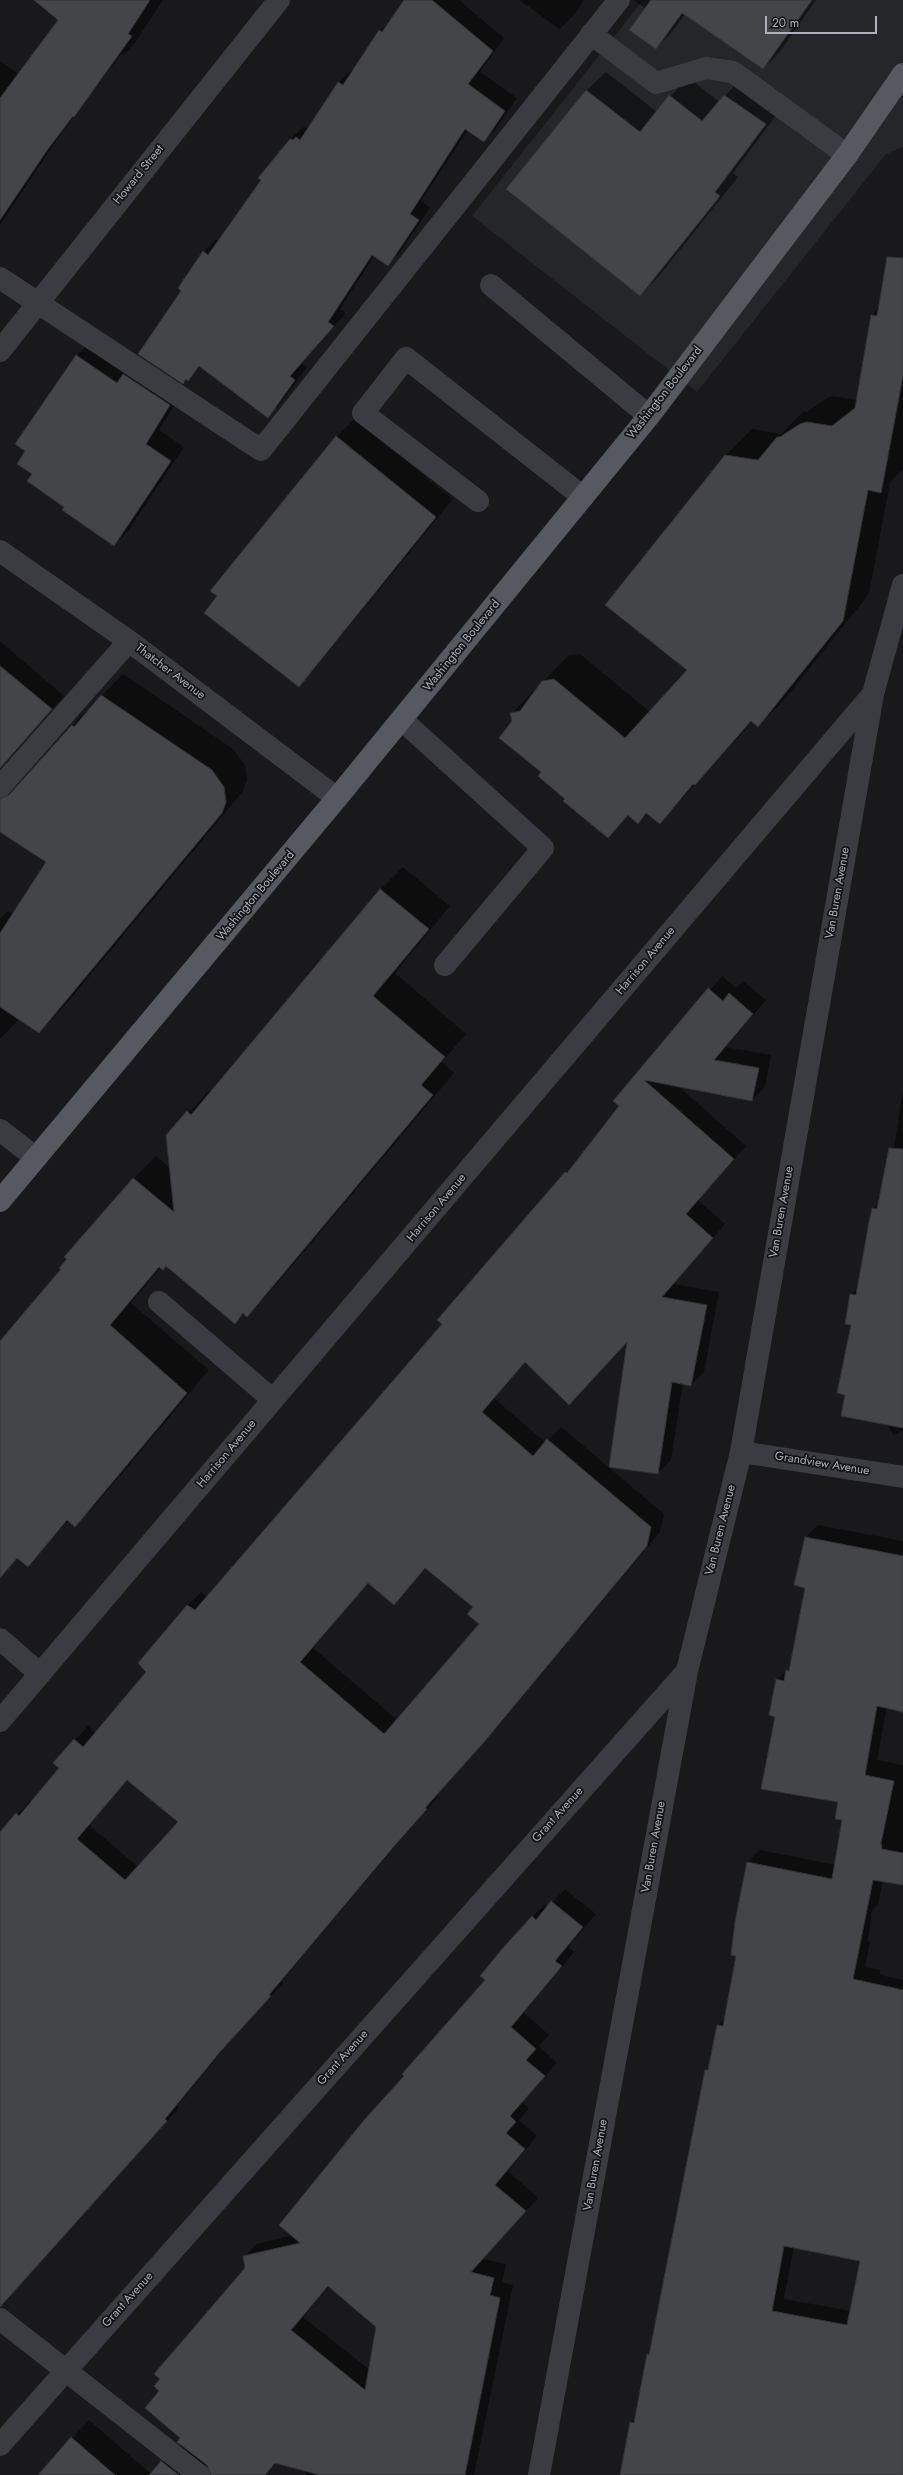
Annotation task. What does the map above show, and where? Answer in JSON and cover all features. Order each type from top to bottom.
[{"type":"main road","name":"Washington Boulevard","points":[[0,1201],[402,720],[649,416],[900,83]]},
{"type":"street","name":"Howard Street","points":[[0,350],[279,0]]},
{"type":"street","points":[[0,278],[36,304],[261,450],[619,0]]},
{"type":"street","points":[[591,34],[656,83],[706,68],[733,72],[847,155]]},
{"type":"street","points":[[491,285],[649,416]]},
{"type":"street","points":[[478,501],[363,413],[406,358],[583,497]]},
{"type":"street","name":"Thatcher Avenue","points":[[0,551],[129,641],[337,798]]},
{"type":"street","name":"Van Buren Avenue","points":[[539,2475],[687,1671],[741,1452],[873,694],[903,585]]},
{"type":"street","points":[[0,787],[129,641]]},
{"type":"street","name":"Harrison Avenue","points":[[0,1721],[873,694]]},
{"type":"street","points":[[402,720],[543,848],[445,965]]},
{"type":"street","points":[[0,1130],[36,1158]]},
{"type":"street","points":[[160,1302],[273,1400]]},
{"type":"street","name":"Grandview Avenue","points":[[741,1452],[903,1477]]},
{"type":"street","points":[[0,1639],[40,1674]]},
{"type":"street","name":"Grant Avenue","points":[[0,2445],[687,1671]]},
{"type":"street","points":[[0,2319],[199,2475]]},
{"type":"shaded area","points":[[643,0],[903,0],[903,147],[886,154],[697,392],[472,216]]},
{"type":"building","points":[[34,0],[150,0],[128,34],[132,36],[74,117],[73,116],[48,149],[0,220],[0,98],[58,20]]},
{"type":"building","points":[[404,0],[432,0],[493,51],[468,84],[505,111],[484,142],[465,129],[410,214],[419,220],[388,266],[372,255],[328,322],[334,326],[290,376],[295,380],[268,418],[199,366],[188,381],[186,379],[183,384],[138,354],[181,291],[178,288],[203,251],[208,255],[261,180],[258,178],[290,139],[293,140],[296,137],[300,140],[338,82],[343,85],[379,30],[382,32]]},
{"type":"building","points":[[651,0],[812,0],[763,69],[682,13],[656,49],[629,30]]},
{"type":"building","points":[[586,90],[640,132],[669,95],[702,121],[724,95],[766,124],[715,192],[720,196],[640,296],[506,189]]},
{"type":"building","points":[[887,257],[903,258],[903,376],[881,493],[868,490],[843,621],[758,727],[751,721],[695,785],[693,784],[660,824],[646,813],[638,824],[628,815],[608,838],[563,801],[565,799],[538,776],[541,772],[499,738],[512,721],[510,713],[520,711],[542,681],[554,679],[625,738],[687,670],[605,605],[725,455],[758,460],[777,437],[780,437],[800,424],[807,422],[832,426],[855,408],[871,315],[877,316]]},
{"type":"building","points":[[76,355],[117,383],[123,374],[170,405],[146,444],[171,461],[114,546],[62,510],[64,507],[27,481],[32,474],[17,464],[25,451],[15,444]]},
{"type":"building","points":[[336,436],[436,517],[299,687],[204,613],[217,596],[210,591]]},
{"type":"building","points":[[0,666],[52,709],[0,768]]},
{"type":"building","points":[[101,695],[212,770],[224,787],[226,802],[222,813],[39,1033],[0,1007],[0,933],[46,862],[0,832],[0,799],[9,795],[72,725],[74,727]]},
{"type":"building","points":[[380,889],[429,929],[373,996],[445,1057],[421,1085],[433,1095],[247,1317],[243,1313],[235,1324],[166,1266],[163,1270],[159,1267],[110,1325],[187,1393],[75,1527],[67,1520],[28,1567],[17,1558],[0,1578],[0,1341],[61,1269],[59,1268],[67,1259],[64,1257],[133,1178],[174,1212],[166,1135],[187,1111],[191,1115]]},
{"type":"building","points":[[708,988],[723,1001],[729,993],[753,1014],[714,1060],[759,1068],[752,1101],[644,1080],[734,1159],[686,1214],[713,1238],[662,1297],[707,1305],[691,1386],[672,1382],[658,1474],[609,1467],[627,1342],[569,1405],[525,1362],[482,1412],[533,1456],[547,1439],[651,1527],[647,1546],[484,1742],[425,1808],[427,1809],[269,1995],[271,1996],[220,2052],[165,2119],[167,2121],[0,2307],[0,1832],[16,1813],[19,1816],[59,1768],[53,1763],[74,1739],[83,1747],[146,1672],[138,1663],[187,1605],[195,1610],[442,1324],[437,1320],[565,1172],[567,1173],[619,1106],[613,1101]],"holes":[[[425,1568],[473,1607],[467,1614],[479,1624],[384,1734],[300,1662],[368,1583],[394,1605]],[[127,1780],[178,1822],[125,1880],[77,1839]]]},
{"type":"building","points":[[889,1148],[903,1149],[903,1428],[841,1416],[845,1395],[837,1393],[851,1325],[845,1324],[850,1294],[856,1295],[872,1208],[877,1209]]},
{"type":"building","points":[[805,1537],[903,1556],[903,1712],[877,1706],[865,1775],[894,1781],[881,1843],[882,1849],[903,1853],[903,1885],[873,1880],[853,1979],[903,1990],[903,2475],[620,2475],[630,2422],[634,2423],[647,2354],[649,2355],[705,2070],[708,2070],[717,2025],[723,2026],[736,1956],[731,1955],[735,1922],[747,1862],[832,1879],[842,1820],[835,1819],[838,1802],[761,1789],[775,1717],[769,1715],[776,1679],[784,1681],[786,1670],[789,1671],[805,1588],[794,1585]],"holes":[[[784,2246],[860,2261],[847,2325],[772,2311]]]},
{"type":"building","points":[[551,1901],[583,1927],[555,1961],[562,1966],[511,2027],[536,2049],[526,2060],[545,2076],[510,2116],[516,2122],[506,2133],[525,2149],[495,2185],[526,2211],[471,2272],[494,2278],[490,2295],[500,2298],[465,2475],[320,2475],[275,2463],[265,2475],[211,2475],[207,2465],[177,2442],[180,2438],[145,2408],[159,2391],[154,2386],[160,2379],[154,2374],[245,2268],[243,2256],[300,2243],[279,2225],[365,2119],[404,2076],[402,2074],[485,1980],[480,1976],[502,1949],[532,1916],[536,1920]],"holes":[[[328,2286],[376,2327],[365,2390],[291,2330]]]},
{"type":"building","points":[[71,2437],[115,2475],[38,2475]]},
{"type":"building","points":[[161,2461],[179,2475],[149,2475]]}]
